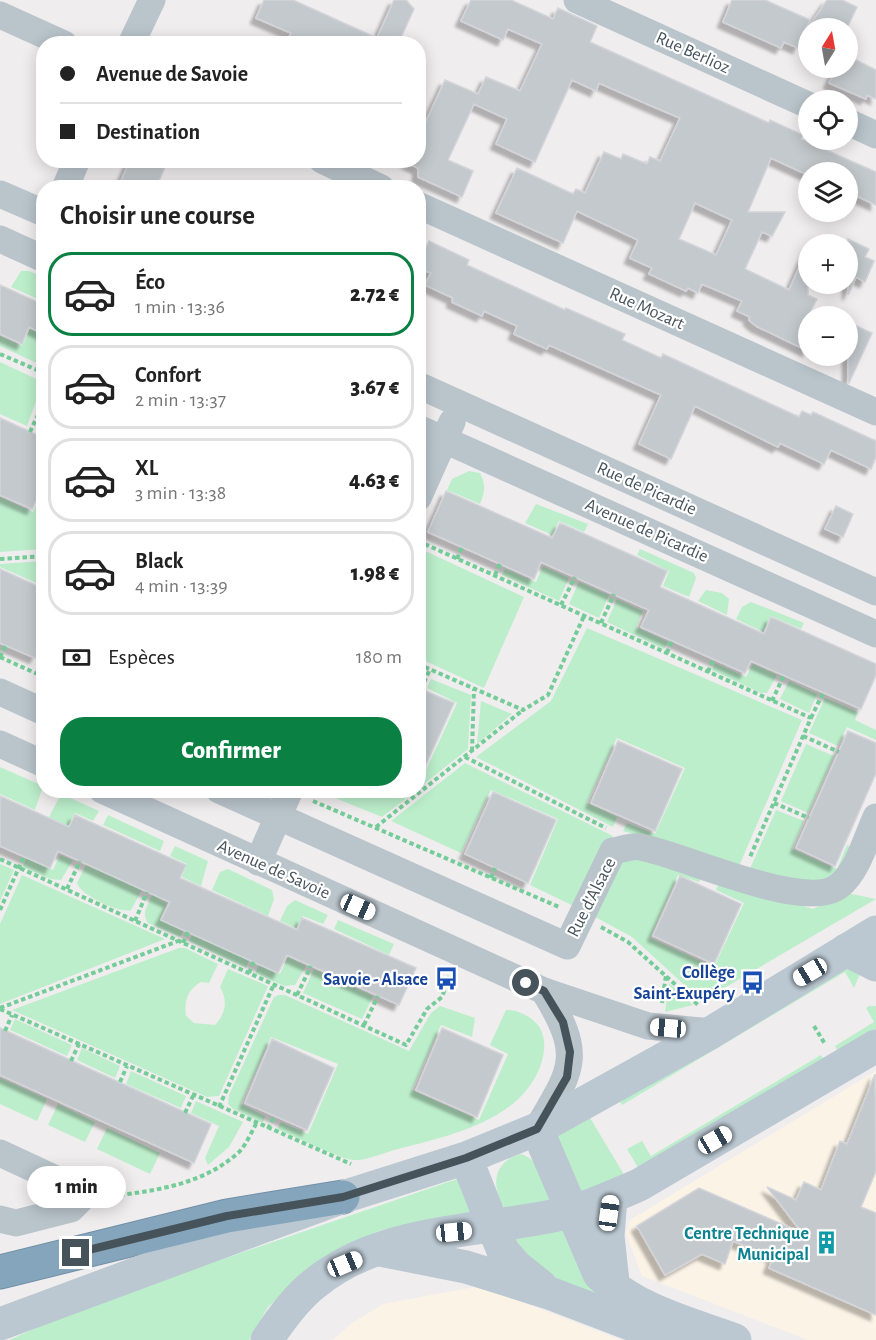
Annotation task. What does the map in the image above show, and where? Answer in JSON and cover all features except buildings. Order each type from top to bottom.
[{"type":"highway","points":[[0,1272],[227,1216],[343,1197]]},
{"type":"main road","points":[[0,1324],[343,1197],[466,1158],[537,1129],[706,1019],[846,950],[876,932]]},
{"type":"main road","points":[[846,950],[876,965]]},
{"type":"main road","points":[[267,1340],[281,1319],[314,1283],[345,1264],[378,1250],[434,1234],[493,1227],[572,1211],[611,1197],[639,1185],[876,1046]]},
{"type":"main road","points":[[537,1129],[599,1274],[613,1288],[640,1304],[735,1340]]},
{"type":"main road","points":[[466,1158],[508,1259],[552,1294]]},
{"type":"main road","points":[[611,1197],[608,1236],[613,1288]]},
{"type":"main road","points":[[378,1250],[466,1268],[552,1294],[672,1340]]},
{"type":"street","points":[[135,36],[152,0]]},
{"type":"street","name":"Rue Berlioz","points":[[578,0],[798,100]]},
{"type":"street","points":[[0,15],[46,36]]},
{"type":"street","points":[[858,127],[876,135]]},
{"type":"street","points":[[338,168],[364,180]]},
{"type":"street","points":[[0,194],[36,210]]},
{"type":"street","name":"Rue Mozart","points":[[426,209],[876,412]]},
{"type":"street","points":[[0,239],[36,255]]},
{"type":"street","name":"Rue de Picardie","points":[[426,389],[876,592]]},
{"type":"street","points":[[426,480],[461,404]]},
{"type":"street","name":"Avenue de Picardie","points":[[426,431],[876,634]]},
{"type":"street","points":[[0,692],[36,708]]},
{"type":"street","points":[[0,744],[36,760]]},
{"type":"street","name":"Avenue de Savoie","points":[[119,798],[544,991],[648,1026],[706,1019]]},
{"type":"street","name":"Rue d'Alsace","points":[[236,798],[567,946],[613,851],[638,846],[740,878],[805,894],[822,894],[839,886],[854,867],[876,817]]},
{"type":"street","points":[[258,862],[287,798]]},
{"type":"street","points":[[537,1129],[567,1077],[570,1052],[563,1022],[544,991]]},
{"type":"street","points":[[0,1153],[73,1187],[81,1199],[71,1209],[16,1223],[0,1219]]},
{"type":"path","points":[[0,354],[36,370]]},
{"type":"path","points":[[30,432],[36,419]]},
{"type":"path","points":[[426,545],[811,718]]},
{"type":"path","points":[[457,559],[462,547]]},
{"type":"path","points":[[0,559],[36,557]]},
{"type":"path","points":[[495,575],[500,564]]},
{"type":"path","points":[[561,605],[575,577]]},
{"type":"path","points":[[601,623],[614,594]]},
{"type":"path","points":[[426,787],[523,710],[548,695],[584,616]]},
{"type":"path","points":[[667,653],[672,640]]},
{"type":"path","points":[[6,645],[0,657],[36,673]]},
{"type":"path","points":[[708,672],[713,659]]},
{"type":"path","points":[[426,667],[523,710]]},
{"type":"path","points":[[426,678],[430,669]]},
{"type":"path","points":[[772,701],[784,675]]},
{"type":"path","points":[[472,751],[474,689]]},
{"type":"path","points":[[740,878],[823,693]]},
{"type":"path","points":[[803,736],[838,752]]},
{"type":"path","points":[[465,757],[607,828]]},
{"type":"path","points":[[307,798],[581,917],[628,942],[666,975],[706,1019]]},
{"type":"path","points":[[348,849],[412,798]]},
{"type":"path","points":[[774,803],[809,818]]},
{"type":"path","points":[[0,910],[24,856]]},
{"type":"path","points":[[0,859],[406,1044],[427,1009],[442,997],[459,952]]},
{"type":"path","points":[[67,889],[80,861]]},
{"type":"path","points":[[135,921],[147,892]]},
{"type":"path","points":[[0,1009],[181,942],[188,932]]},
{"type":"path","points":[[249,973],[254,961]]},
{"type":"path","points":[[297,995],[311,966]]},
{"type":"path","points":[[662,1005],[666,975]]},
{"type":"path","points":[[219,1107],[274,984]]},
{"type":"path","points":[[364,1025],[378,996]]},
{"type":"path","points":[[0,1009],[256,1125],[393,1182]]},
{"type":"path","points":[[5,1031],[12,1015]]},
{"type":"path","points":[[71,1061],[79,1044]]},
{"type":"path","points":[[120,1082],[127,1066]]},
{"type":"path","points":[[185,1113],[193,1096]]},
{"type":"path","points":[[268,1129],[274,1116]]},
{"type":"path","points":[[81,1199],[156,1191],[201,1178],[239,1151],[256,1125]]},
{"type":"shaded area","points":[[876,1071],[876,1340],[808,1340],[642,1276],[626,1234],[630,1220]]},
{"type":"shaded area","points":[[480,1286],[621,1340],[333,1340],[352,1323],[383,1304]]},
{"type":"green space","points":[[21,271],[36,274],[36,298],[11,287]]},
{"type":"green space","points":[[30,329],[36,332],[36,363],[0,346],[0,336],[22,346]]},
{"type":"green space","points":[[0,362],[36,379],[36,401],[27,426],[0,414]]},
{"type":"green space","points":[[469,471],[480,473],[482,477],[484,488],[480,504],[447,490],[452,479]]},
{"type":"green space","points":[[0,497],[33,512],[36,505],[36,549],[0,552]]},
{"type":"green space","points":[[536,504],[588,524],[584,532],[559,521],[552,535],[525,523]]},
{"type":"green space","points":[[640,549],[694,573],[696,578],[689,597],[663,586],[669,571],[637,555]]},
{"type":"green space","points":[[426,551],[524,597],[484,688],[426,661]]},
{"type":"green space","points":[[36,561],[36,583],[0,567],[0,564]]},
{"type":"green space","points":[[543,566],[569,578],[559,601],[502,575],[505,569],[536,582]]},
{"type":"green space","points":[[579,582],[609,595],[599,618],[569,604]]},
{"type":"green space","points":[[706,590],[722,593],[729,599],[727,615],[698,601]]},
{"type":"green space","points":[[617,599],[643,611],[636,627],[668,642],[664,649],[607,622]]},
{"type":"green space","points":[[751,602],[804,623],[801,629],[771,616],[763,632],[736,619],[742,607]]},
{"type":"green space","points":[[587,628],[802,720],[739,866],[623,831],[627,823],[655,834],[685,768],[617,738],[587,803],[617,817],[613,827],[476,757],[551,701]]},
{"type":"green space","points":[[715,663],[746,677],[753,664],[777,675],[767,693],[761,693],[712,670]]},
{"type":"green space","points":[[431,679],[471,695],[468,749],[426,782],[426,770],[457,703],[427,688]]},
{"type":"green space","points":[[789,681],[817,694],[809,713],[780,699]]},
{"type":"green space","points":[[825,698],[858,712],[855,720],[876,730],[876,740],[847,727],[838,746],[809,733]]},
{"type":"green space","points":[[481,701],[512,714],[477,744]]},
{"type":"green space","points":[[806,744],[834,756],[808,813],[781,801]]},
{"type":"green space","points":[[465,763],[613,836],[580,909],[530,885],[558,819],[491,790],[461,853],[391,821],[420,798],[426,798],[426,794]]},
{"type":"green space","points":[[0,767],[36,783],[36,798],[39,798],[35,810],[0,794]]},
{"type":"green space","points":[[59,798],[70,798],[99,811],[93,821],[75,813],[68,826],[49,817]]},
{"type":"green space","points":[[335,798],[407,798],[382,817]]},
{"type":"green space","points":[[776,810],[804,821],[792,849],[837,869],[847,845],[856,849],[828,885],[749,871]]},
{"type":"green space","points":[[108,815],[164,841],[160,851],[103,825]]},
{"type":"green space","points":[[175,846],[208,861],[201,886],[182,877],[187,864],[170,856]]},
{"type":"green space","points":[[60,855],[73,860],[61,880],[50,879],[23,867],[26,858],[53,870]]},
{"type":"green space","points":[[625,855],[701,877],[699,882],[678,875],[650,938],[714,967],[744,903],[716,890],[719,883],[813,909],[847,893],[876,899],[702,1001],[632,937],[588,913]]},
{"type":"green space","points":[[0,864],[14,870],[0,901]]},
{"type":"green space","points":[[86,865],[142,890],[131,910],[110,906],[93,898],[80,888],[77,883]]},
{"type":"green space","points":[[228,869],[272,890],[274,899],[268,916],[212,890],[220,872]]},
{"type":"green space","points":[[22,875],[165,939],[0,1004],[0,924]]},
{"type":"green space","points":[[152,895],[167,903],[160,920],[183,931],[180,937],[148,923],[145,912]]},
{"type":"green space","points":[[295,900],[328,915],[323,924],[303,916],[296,928],[280,921],[287,906]]},
{"type":"green space","points":[[338,920],[394,944],[389,955],[334,929]]},
{"type":"green space","points":[[192,935],[249,960],[246,968],[189,941]]},
{"type":"green space","points":[[179,948],[185,948],[218,964],[209,983],[201,982],[192,989],[188,996],[186,1016],[194,1023],[215,1025],[219,1020],[224,1011],[225,1002],[220,987],[228,969],[268,986],[219,1096],[207,1097],[12,1010]]},
{"type":"green space","points":[[288,957],[306,966],[295,985],[284,986],[255,973],[259,965],[280,974]]},
{"type":"green space","points":[[837,968],[862,969],[854,988],[845,972],[622,1105],[618,1098]]},
{"type":"green space","points":[[314,969],[373,996],[362,1019],[303,993]]},
{"type":"green space","points":[[669,983],[693,1005],[665,1012]]},
{"type":"green space","points":[[285,995],[409,1051],[431,1013],[440,1006],[475,1018],[472,1037],[441,1025],[412,1090],[479,1120],[508,1054],[490,1045],[506,1010],[530,1018],[540,1028],[544,1041],[541,1064],[531,1083],[518,1100],[501,1113],[482,1123],[370,1158],[348,1159],[277,1129],[281,1122],[308,1134],[338,1064],[271,1037],[241,1104],[265,1116],[263,1123],[233,1109],[228,1104],[229,1095],[274,997]]},
{"type":"green space","points":[[876,1006],[876,1030],[839,1053],[835,1046],[874,1022],[866,1008]]},
{"type":"green space","points":[[15,1019],[72,1045],[67,1056],[10,1030]]},
{"type":"green space","points":[[82,1048],[120,1066],[115,1078],[77,1060]]},
{"type":"green space","points":[[821,1055],[825,1062],[640,1171],[627,1149],[642,1141],[651,1156]]},
{"type":"green space","points":[[131,1071],[186,1096],[181,1108],[126,1084]]},
{"type":"green space","points":[[0,1078],[47,1099],[37,1121],[0,1104]]},
{"type":"green space","points":[[196,1101],[243,1122],[229,1147],[208,1165],[205,1158],[219,1126],[191,1113]]},
{"type":"green space","points":[[58,1104],[95,1122],[85,1142],[48,1125]]},
{"type":"green space","points":[[589,1116],[626,1178],[583,1195],[557,1138],[559,1133]]},
{"type":"green space","points":[[107,1128],[160,1153],[150,1174],[97,1149]]},
{"type":"green space","points":[[521,1154],[533,1161],[542,1172],[549,1200],[505,1209],[496,1184],[497,1176],[504,1163]]},
{"type":"green space","points":[[457,1179],[474,1216],[433,1219],[379,1231],[325,1256],[268,1307],[249,1340],[9,1340],[86,1306]]},
{"type":"green space","points":[[562,1228],[607,1301],[552,1280],[508,1239]]},
{"type":"place","name":"Savoie - Alsace","points":[[446,979]]},
{"type":"place","name":"Collège Saint-Exupéry","points":[[753,982]]},
{"type":"place","name":"Centre Technique Municipal","points":[[827,1243]]},
{"type":"route","points":[[76,1253],[227,1216],[343,1197],[466,1158],[537,1129],[567,1077],[570,1052],[563,1022],[544,991],[526,983]]}]
